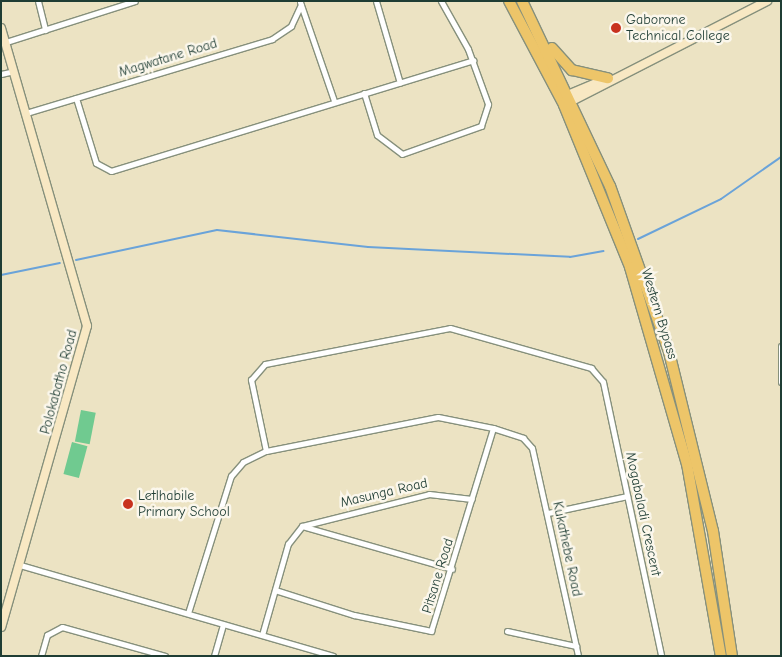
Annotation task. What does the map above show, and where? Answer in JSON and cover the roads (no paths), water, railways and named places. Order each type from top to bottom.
[{"type":"highway","name":"Western Bypass","points":[[509,1],[567,99],[630,268],[661,364],[693,493],[721,656]]},
{"type":"highway","name":"Western Bypass","points":[[523,3],[637,256],[669,352],[713,532],[732,656]]},
{"type":"highway","points":[[523,3],[564,64],[581,74],[608,78]]},
{"type":"street","points":[[38,1],[45,30]]},
{"type":"street","points":[[6,42],[135,1]]},
{"type":"street","points":[[376,1],[400,83]]},
{"type":"street","points":[[364,93],[377,136],[406,155],[481,126],[488,108],[473,60],[441,1]]},
{"type":"street","points":[[567,99],[624,73],[767,1]]},
{"type":"street","points":[[301,3],[334,101]]},
{"type":"street","name":"Magwatane Road","points":[[26,113],[272,39],[291,26],[301,3]]},
{"type":"street","name":"Polokabatho Road","points":[[1,28],[87,326],[1,627]]},
{"type":"street","points":[[76,98],[96,163],[106,171],[473,60]]},
{"type":"street","points":[[1,74],[14,71]]},
{"type":"street","points":[[567,99],[608,78],[624,73]]},
{"type":"street","name":"Mogabaladi Crescent","points":[[266,452],[251,380],[258,367],[450,328],[591,368],[600,377],[662,656]]},
{"type":"street","points":[[781,346],[781,382]]},
{"type":"street","points":[[188,613],[231,476],[243,462],[266,452],[426,418],[493,428]]},
{"type":"street","name":"Kukathebe Road","points":[[493,428],[523,438],[532,448],[548,513],[578,656]]},
{"type":"street","name":"Pitsane Road","points":[[275,590],[426,633],[434,628],[493,428]]},
{"type":"street","name":"Masunga Road","points":[[302,526],[429,494],[472,499]]},
{"type":"street","points":[[548,513],[627,496]]},
{"type":"street","points":[[262,635],[288,544],[302,526],[452,569]]},
{"type":"street","points":[[20,565],[333,656]]},
{"type":"street","points":[[214,656],[223,624]]},
{"type":"street","points":[[42,656],[53,629],[62,627],[165,656]]},
{"type":"street","points":[[507,631],[576,646]]},
{"type":"waterway","points":[[638,239],[721,199],[781,157]]},
{"type":"waterway","points":[[76,260],[217,230],[368,247],[570,257],[603,251]]},
{"type":"waterway","points":[[1,275],[60,263]]},
{"type":"place","name":"Gaborone Technical College","points":[[616,28]]},
{"type":"place","name":"Letlhabile Primary School","points":[[128,504]]}]
